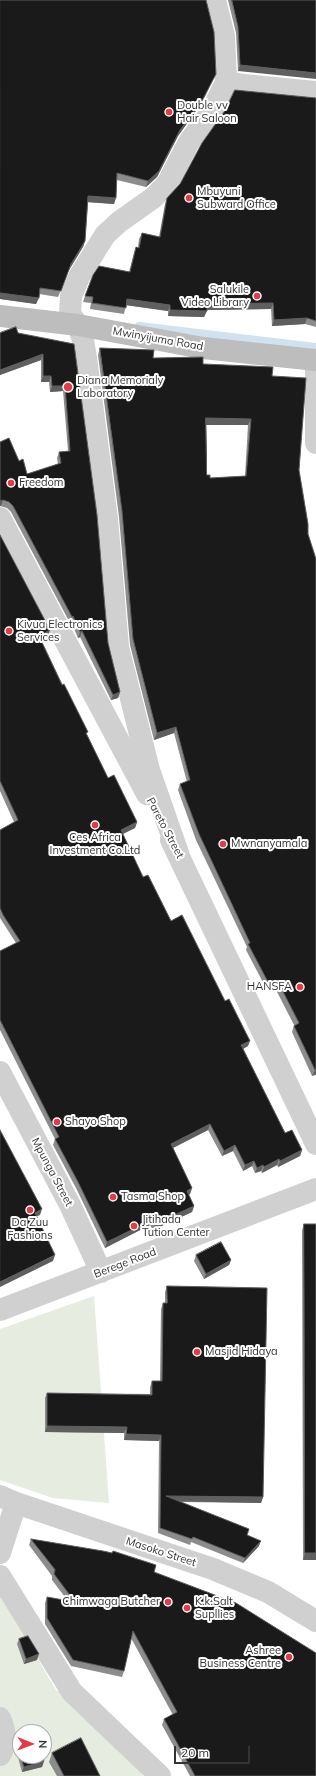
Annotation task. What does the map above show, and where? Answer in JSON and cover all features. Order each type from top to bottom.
[{"type":"street","points":[[178,853],[149,770],[118,647],[101,467],[83,340],[78,325],[70,314],[71,296],[80,275],[105,235],[119,222],[153,198],[167,184],[189,142],[212,111],[226,82],[224,36],[215,0]]},
{"type":"street","points":[[226,82],[244,86],[316,92]]},
{"type":"street","name":"Mwinyijuma Road","points":[[0,316],[78,325],[203,348],[316,360]]},
{"type":"street","points":[[316,366],[316,443]]},
{"type":"street","name":"Pareto Street","points":[[0,518],[178,853],[316,1144]]},
{"type":"street","name":"Mpunga Street","points":[[0,1072],[70,1205],[101,1272]]},
{"type":"street","name":"Berege Road","points":[[0,1310],[316,1189]]},
{"type":"street","points":[[0,1553],[8,1500]]},
{"type":"street","name":"Masoko Street","points":[[8,1500],[213,1569],[268,1592],[316,1621]]},
{"type":"street","points":[[0,1576],[72,1692],[160,1776]]},
{"type":"street","points":[[0,1718],[5,1733],[5,1743],[0,1754]]},
{"type":"shaded area","points":[[94,1296],[109,1503],[53,1498],[0,1480],[0,1329]]},
{"type":"shaded area","points":[[0,1594],[56,1690],[109,1714],[143,1776],[0,1776]]},
{"type":"building","points":[[0,0],[206,0],[214,32],[216,74],[203,99],[180,130],[159,171],[148,181],[117,173],[116,198],[88,196],[85,241],[71,264],[61,291],[40,288],[39,298],[0,293]]},
{"type":"building","points":[[232,0],[316,0],[316,73],[240,65],[238,27]]},
{"type":"building","points":[[235,90],[316,98],[316,321],[307,318],[274,320],[273,303],[207,304],[207,311],[170,310],[170,305],[127,299],[126,308],[92,303],[93,297],[85,296],[93,275],[99,266],[130,272],[136,247],[139,248],[142,233],[160,237],[167,198],[180,184],[202,143],[224,112]]},
{"type":"building","points":[[16,327],[18,333],[74,344],[97,515],[108,643],[120,692],[113,695],[82,631],[80,632],[73,616],[72,617],[13,506],[9,502],[3,500],[0,501],[0,442],[9,438],[19,461],[23,459],[27,474],[61,463],[59,452],[70,451],[65,386],[52,386],[51,376],[43,376],[43,354],[0,370],[0,333]]},
{"type":"building","points":[[100,348],[154,350],[153,358],[203,357],[203,364],[273,367],[272,376],[306,378],[299,470],[308,524],[308,534],[316,559],[315,1070],[294,1026],[299,1023],[277,980],[269,984],[248,944],[250,943],[199,834],[180,784],[190,780],[176,727],[157,733],[133,639],[122,511]],"holes":[[[206,418],[251,419],[246,476],[210,478],[210,475],[207,475]]]},
{"type":"building","points":[[0,535],[50,630],[39,636],[62,685],[64,684],[88,732],[86,733],[108,778],[114,775],[137,822],[121,830],[143,877],[148,875],[171,921],[182,915],[225,1001],[229,999],[250,1041],[241,1045],[285,1133],[292,1130],[302,1150],[264,1167],[263,1165],[257,1168],[254,1161],[245,1165],[235,1145],[224,1151],[210,1124],[171,1144],[192,1188],[187,1191],[194,1206],[155,1224],[152,1220],[107,1242],[55,1139],[59,1137],[0,1020],[0,951],[20,941],[0,908],[0,830],[18,820],[0,781]]},
{"type":"building","points":[[0,1130],[42,1209],[35,1213],[55,1255],[0,1282]]},
{"type":"building","points":[[304,1224],[316,1224],[316,1553],[305,1553]]},
{"type":"building","points":[[221,1242],[231,1260],[206,1274],[196,1255]]},
{"type":"building","name":"Masjid Hidaya","points":[[167,1286],[267,1288],[263,1497],[166,1496],[249,1529],[247,1535],[261,1541],[245,1558],[193,1537],[192,1539],[160,1528],[161,1435],[126,1434],[127,1427],[47,1426],[47,1393],[152,1395],[152,1381],[162,1381],[163,1303],[167,1303]]},
{"type":"building","points":[[31,1539],[112,1553],[113,1551],[156,1565],[154,1572],[236,1603],[316,1653],[316,1776],[195,1776],[164,1719],[177,1712],[133,1631],[124,1671],[73,1660],[47,1618],[47,1597],[75,1602],[54,1574],[55,1570]]},
{"type":"building","points":[[28,1636],[39,1654],[26,1659],[19,1639]]},
{"type":"building","points":[[81,1738],[100,1776],[64,1776],[52,1753]]},
{"type":"building","points":[[23,1764],[34,1764],[24,1767]]},
{"type":"waterway","points":[[139,326],[316,347]]},
{"type":"place","name":"Double vv Hair Saloon","points":[[169,112]]},
{"type":"place","name":"Mbuyuni Subward Office","points":[[189,198]]},
{"type":"place","name":"Salukile Video Library","points":[[257,296]]},
{"type":"place","name":"Diana Memorialy Laboratory","points":[[68,387]]},
{"type":"place","name":"Freedom","points":[[11,483]]},
{"type":"place","name":"Kivua Electronics Services","points":[[9,631]]},
{"type":"place","name":"Ces Africa Investment Co.Ltd","points":[[95,825]]},
{"type":"place","name":"Mwnanyamala","points":[[223,844]]},
{"type":"place","name":"HANSFA","points":[[300,987]]},
{"type":"place","name":"Shayo Shop","points":[[57,1122]]},
{"type":"place","name":"Tasma Shop","points":[[113,1197]]},
{"type":"place","name":"Da Zuu Fashions","points":[[30,1210]]},
{"type":"place","name":"Jitihada Tution Center","points":[[134,1226]]},
{"type":"place","name":"Masjid Hidaya","points":[[197,1352]]},
{"type":"place","name":"Chimwaga Butcher","points":[[168,1602]]},
{"type":"place","name":"K.k.Salt Supllies","points":[[187,1608]]},
{"type":"place","name":"Ashree Business Centre","points":[[289,1657]]}]
